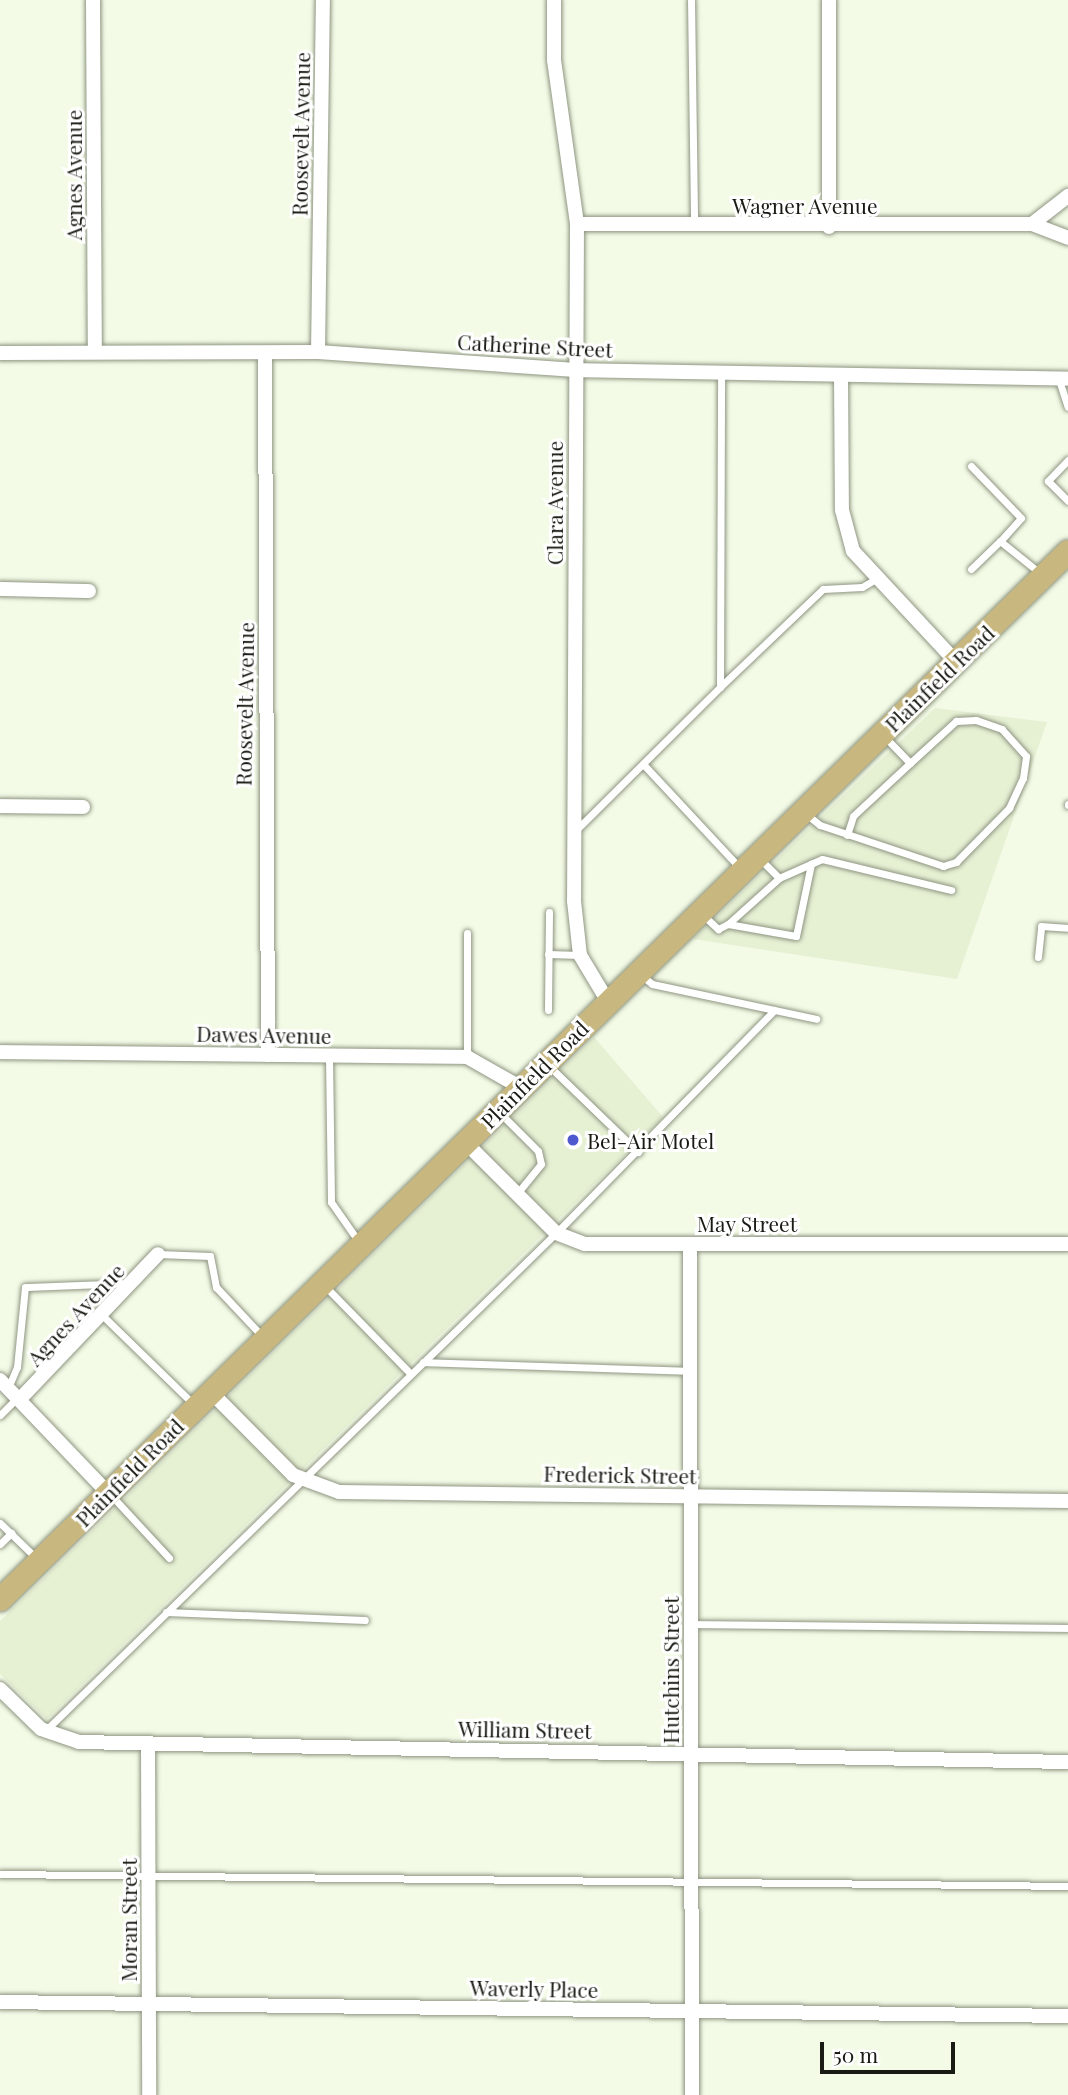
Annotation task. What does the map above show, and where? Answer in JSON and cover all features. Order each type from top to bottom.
[{"type":"main road","name":"Plainfield Road","points":[[0,1599],[109,1494],[202,1398],[466,1143],[607,1000],[1068,551]]},
{"type":"street","name":"Agnes Avenue","points":[[93,0],[95,350]]},
{"type":"street","name":"Roosevelt Avenue","points":[[318,352],[323,0]]},
{"type":"street","name":"Clara Avenue","points":[[554,0],[554,60],[576,224],[574,832],[580,955],[607,1000]]},
{"type":"street","points":[[829,0],[829,227]]},
{"type":"street","points":[[1032,224],[1068,196]]},
{"type":"street","name":"Wagner Avenue","points":[[576,224],[829,227],[1032,224],[1068,238]]},
{"type":"street","name":"Catherine Street","points":[[0,353],[95,350],[318,352],[575,370],[1064,379]]},
{"type":"street","name":"Roosevelt Avenue","points":[[265,353],[268,1055]]},
{"type":"street","points":[[841,375],[842,510],[853,551],[876,579],[956,662]]},
{"type":"street","points":[[0,589],[89,591]]},
{"type":"street","points":[[0,806],[83,807]]},
{"type":"street","name":"Dawes Avenue","points":[[0,1052],[467,1057],[520,1087]]},
{"type":"street","name":"May Street","points":[[466,1143],[556,1233],[585,1244],[1068,1244]]},
{"type":"street","name":"Hutchins Street","points":[[690,1244],[692,2095]]},
{"type":"street","name":"Agnes Avenue","points":[[12,1391],[103,1316],[158,1254]]},
{"type":"street","points":[[12,1391],[109,1494]]},
{"type":"street","name":"Frederick Street","points":[[202,1398],[302,1479],[339,1492],[1068,1501]]},
{"type":"street","name":"William Street","points":[[0,1689],[45,1731],[79,1742],[692,1752],[1068,1762]]},
{"type":"street","name":"Moran Street","points":[[148,1745],[149,2095]]},
{"type":"street","name":"Waverly Place","points":[[0,2002],[1068,2016]]},
{"type":"lane","points":[[691,0],[694,225]]},
{"type":"lane","points":[[720,687],[721,373]]},
{"type":"lane","points":[[1064,379],[1068,407]]},
{"type":"lane","points":[[1068,460],[1048,481],[1068,501]]},
{"type":"lane","points":[[971,466],[1021,518],[971,569]]},
{"type":"lane","points":[[1000,541],[1043,576]]},
{"type":"lane","points":[[574,832],[823,589],[862,587],[876,579]]},
{"type":"lane","points":[[803,811],[847,835],[915,859],[956,862],[1009,808],[1026,757],[1002,729],[976,720],[956,721],[853,816],[847,835]]},
{"type":"lane","points":[[882,734],[910,762]]},
{"type":"lane","points":[[643,764],[750,863],[779,878]]},
{"type":"lane","points":[[700,912],[718,929],[728,924],[779,878],[822,859],[951,890]]},
{"type":"lane","points":[[728,924],[796,936],[811,864]]},
{"type":"lane","points":[[548,1010],[549,912]]},
{"type":"lane","points":[[1038,957],[1041,926],[1068,928]]},
{"type":"lane","points":[[467,933],[467,1057]]},
{"type":"lane","points":[[548,954],[580,955]]},
{"type":"lane","points":[[638,972],[652,984],[816,1019]]},
{"type":"lane","points":[[45,1731],[638,1152],[774,1010]]},
{"type":"lane","points":[[330,1056],[331,1202],[336,1218],[361,1244]]},
{"type":"lane","points":[[546,1063],[638,1152]]},
{"type":"lane","points":[[498,1111],[538,1151],[541,1164],[517,1194]]},
{"type":"lane","points":[[158,1254],[209,1256],[216,1287],[264,1338]]},
{"type":"lane","points":[[321,1282],[411,1374]]},
{"type":"lane","name":"Agnes Avenue","points":[[12,1391],[18,1367],[25,1287],[133,1283]]},
{"type":"lane","points":[[103,1316],[202,1398]]},
{"type":"lane","points":[[424,1362],[691,1371]]},
{"type":"lane","points":[[0,1415],[12,1391]]},
{"type":"lane","points":[[109,1494],[169,1558]]},
{"type":"lane","points":[[0,1522],[39,1561]]},
{"type":"lane","points":[[0,1544],[11,1533]]},
{"type":"lane","points":[[166,1612],[365,1620]]},
{"type":"lane","points":[[691,1624],[1068,1628]]},
{"type":"lane","points":[[0,1874],[692,1884],[1068,1886]]},
{"type":"shaded area","points":[[935,708],[1047,722],[957,979],[693,939]]},
{"type":"shaded area","points":[[594,1037],[663,1117],[47,1719],[0,1674],[0,1621]]},
{"type":"place","name":"Bel-Air Motel","points":[[573,1140]]}]
